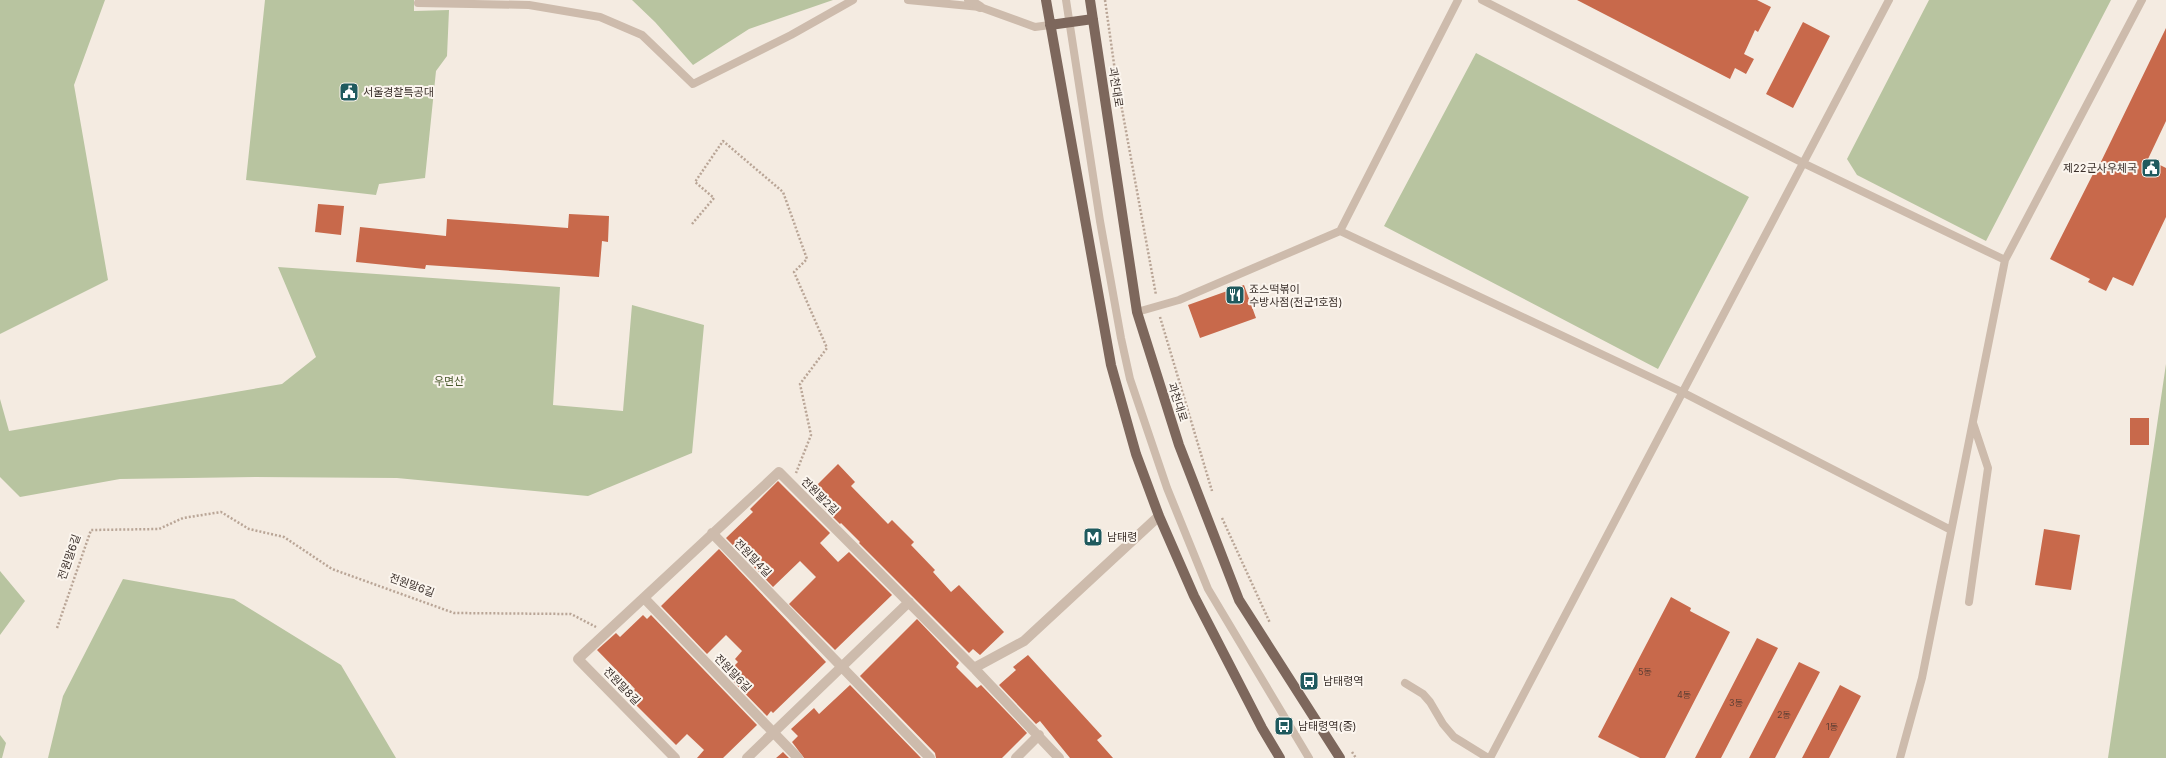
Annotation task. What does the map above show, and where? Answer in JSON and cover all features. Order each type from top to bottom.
[{"type":"main road","points":[[1046,0],[1110,365],[1136,454],[1159,516],[1194,596],[1262,728],[1280,758]]},
{"type":"main road","name":"과천대로","points":[[1090,0],[1137,312],[1179,445],[1239,600],[1340,758]]},
{"type":"main road","points":[[1050,25],[1093,19]]},
{"type":"street","points":[[969,0],[978,3]]},
{"type":"street","name":"전원말2길","points":[[712,533],[779,472],[974,668],[1039,735],[1059,758]]},
{"type":"street","points":[[974,668],[1024,641],[1159,516]]},
{"type":"street","points":[[606,631],[644,598],[712,533]]},
{"type":"street","name":"전원말4길","points":[[712,533],[930,758]]},
{"type":"street","name":"전원말6길","points":[[644,598],[798,758]]},
{"type":"street","points":[[747,758],[909,602]]},
{"type":"street","name":"전원말8길","points":[[606,631],[578,659],[675,758]]},
{"type":"street","points":[[1016,758],[1039,735]]},
{"type":"lane","points":[[418,3],[529,5],[600,17],[642,35],[693,84],[791,35],[853,0]]},
{"type":"lane","points":[[908,0],[978,3],[1035,27],[1050,25]]},
{"type":"lane","points":[[1066,0],[1068,23],[1118,322],[1130,379],[1167,488],[1208,589],[1309,758]]},
{"type":"lane","points":[[1137,312],[1179,300],[1340,231],[1458,0]]},
{"type":"lane","points":[[1482,0],[1803,163],[2005,260]]},
{"type":"lane","points":[[1405,683],[1422,694],[1430,702],[1443,724],[1454,737],[1489,758],[1889,0]]},
{"type":"lane","points":[[1900,758],[1922,678],[2005,260],[2142,0]]},
{"type":"lane","points":[[1340,231],[1682,392],[1951,530]]},
{"type":"lane","points":[[1969,602],[1988,468],[1972,422]]},
{"type":"path","points":[[1105,0],[1116,71],[1161,320],[1213,494]]},
{"type":"path","points":[[692,224],[714,198],[694,182],[723,141],[783,192],[807,259],[794,272],[827,348],[800,384],[812,435],[791,484]]},
{"type":"path","name":"전원말6길","points":[[57,628],[91,530],[159,529],[183,518],[221,512],[249,529],[284,537],[332,569],[454,613],[571,614],[606,631]]},
{"type":"path","points":[[1222,516],[1274,630]]},
{"type":"path","points":[[1352,751],[1356,758]]},
{"type":"green space","points":[[0,0],[105,0],[74,85],[108,280],[0,334]]},
{"type":"green space","points":[[265,0],[414,0],[414,11],[449,10],[447,56],[436,71],[425,178],[379,184],[376,195],[246,180]]},
{"type":"green space","points":[[632,0],[833,0],[749,29],[693,65],[655,22]]},
{"type":"green space","points":[[1929,0],[2111,0],[1986,241],[1857,175],[1847,159]]},
{"type":"green space","points":[[1476,53],[1749,197],[1658,369],[1384,226]]},
{"type":"green space","name":"우면산","points":[[278,267],[560,287],[553,405],[623,411],[632,305],[704,325],[692,453],[588,496],[397,478],[255,477],[120,479],[20,497],[0,477],[0,399],[9,431],[282,384],[316,357]]},
{"type":"green space","points":[[2166,364],[2166,758],[2108,758]]},
{"type":"green space","points":[[0,571],[25,601],[0,635]]},
{"type":"green space","points":[[123,579],[234,599],[341,665],[396,758],[48,758],[63,696]]},
{"type":"green space","points":[[0,735],[6,743],[2,758],[0,758]]},
{"type":"building","points":[[1577,0],[1757,0],[1771,7],[1758,32],[1755,30],[1744,54],[1754,59],[1746,74],[1735,68],[1730,79]]},
{"type":"building","points":[[1803,22],[1830,36],[1793,108],[1766,94]]},
{"type":"building","points":[[2166,28],[2166,121],[2148,159],[2166,168],[2166,217],[2133,286],[2113,277],[2106,291],[2088,282],[2090,279],[2050,259],[2093,174],[2095,174]]},
{"type":"building","points":[[318,204],[344,206],[341,235],[315,232]]},
{"type":"building","points":[[569,214],[609,216],[608,242],[602,241],[599,277],[426,265],[425,269],[356,262],[360,227],[446,236],[447,219],[568,228]]},
{"type":"building","points":[[1244,285],[1256,318],[1200,338],[1188,305]]},
{"type":"building","points":[[2130,418],[2149,418],[2149,445],[2130,445]]},
{"type":"building","points":[[838,464],[855,482],[851,486],[888,524],[892,520],[914,542],[911,545],[935,570],[933,572],[951,592],[959,585],[1004,632],[980,655],[973,649],[969,653],[859,543],[860,542],[841,523],[840,524],[809,493]]},
{"type":"building","points":[[778,481],[830,533],[820,543],[838,562],[849,552],[892,595],[835,650],[789,604],[816,577],[800,561],[773,587],[726,538],[753,512],[750,509]]},
{"type":"building","points":[[2044,529],[2080,535],[2071,590],[2035,585]]},
{"type":"building","points":[[719,549],[826,662],[773,713],[771,711],[767,716],[726,674],[738,662],[735,659],[742,651],[726,635],[707,654],[661,606]]},
{"type":"building","points":[[1671,597],[1691,608],[1690,611],[1730,632],[1665,758],[1640,758],[1598,737]]},
{"type":"building","points":[[643,615],[647,619],[651,615],[757,725],[723,758],[697,758],[704,750],[687,734],[676,745],[627,696],[635,689],[597,650],[616,633],[620,637]]},
{"type":"building","points":[[917,619],[959,663],[956,667],[977,688],[981,685],[1027,733],[1002,758],[936,758],[935,753],[860,676]]},
{"type":"building","points":[[1757,638],[1778,648],[1721,758],[1695,758]]},
{"type":"building","points":[[1028,655],[1102,736],[1097,740],[1113,758],[1070,758],[1040,721],[1036,724],[999,685],[1016,670],[1013,667]]},
{"type":"building","points":[[1799,662],[1820,672],[1775,758],[1749,758]]},
{"type":"building","points":[[850,685],[921,758],[804,758],[792,742],[798,736],[791,729],[814,708],[819,714]]},
{"type":"building","points":[[1840,685],[1861,696],[1829,758],[1802,758]]},
{"type":"building","points":[[783,752],[789,758],[776,758]]},
{"type":"place","name":"서울경찰특공대","points":[[349,92]]},
{"type":"place","name":"제22군사우체국","points":[[2151,168]]},
{"type":"place","name":"죠스떡볶이 수방사점(전군1호점)","points":[[1235,295]]},
{"type":"place","name":"남태령","points":[[1093,537]]},
{"type":"place","name":"남태령역","points":[[1309,681]]},
{"type":"place","name":"남태령역(중)","points":[[1284,726]]}]
